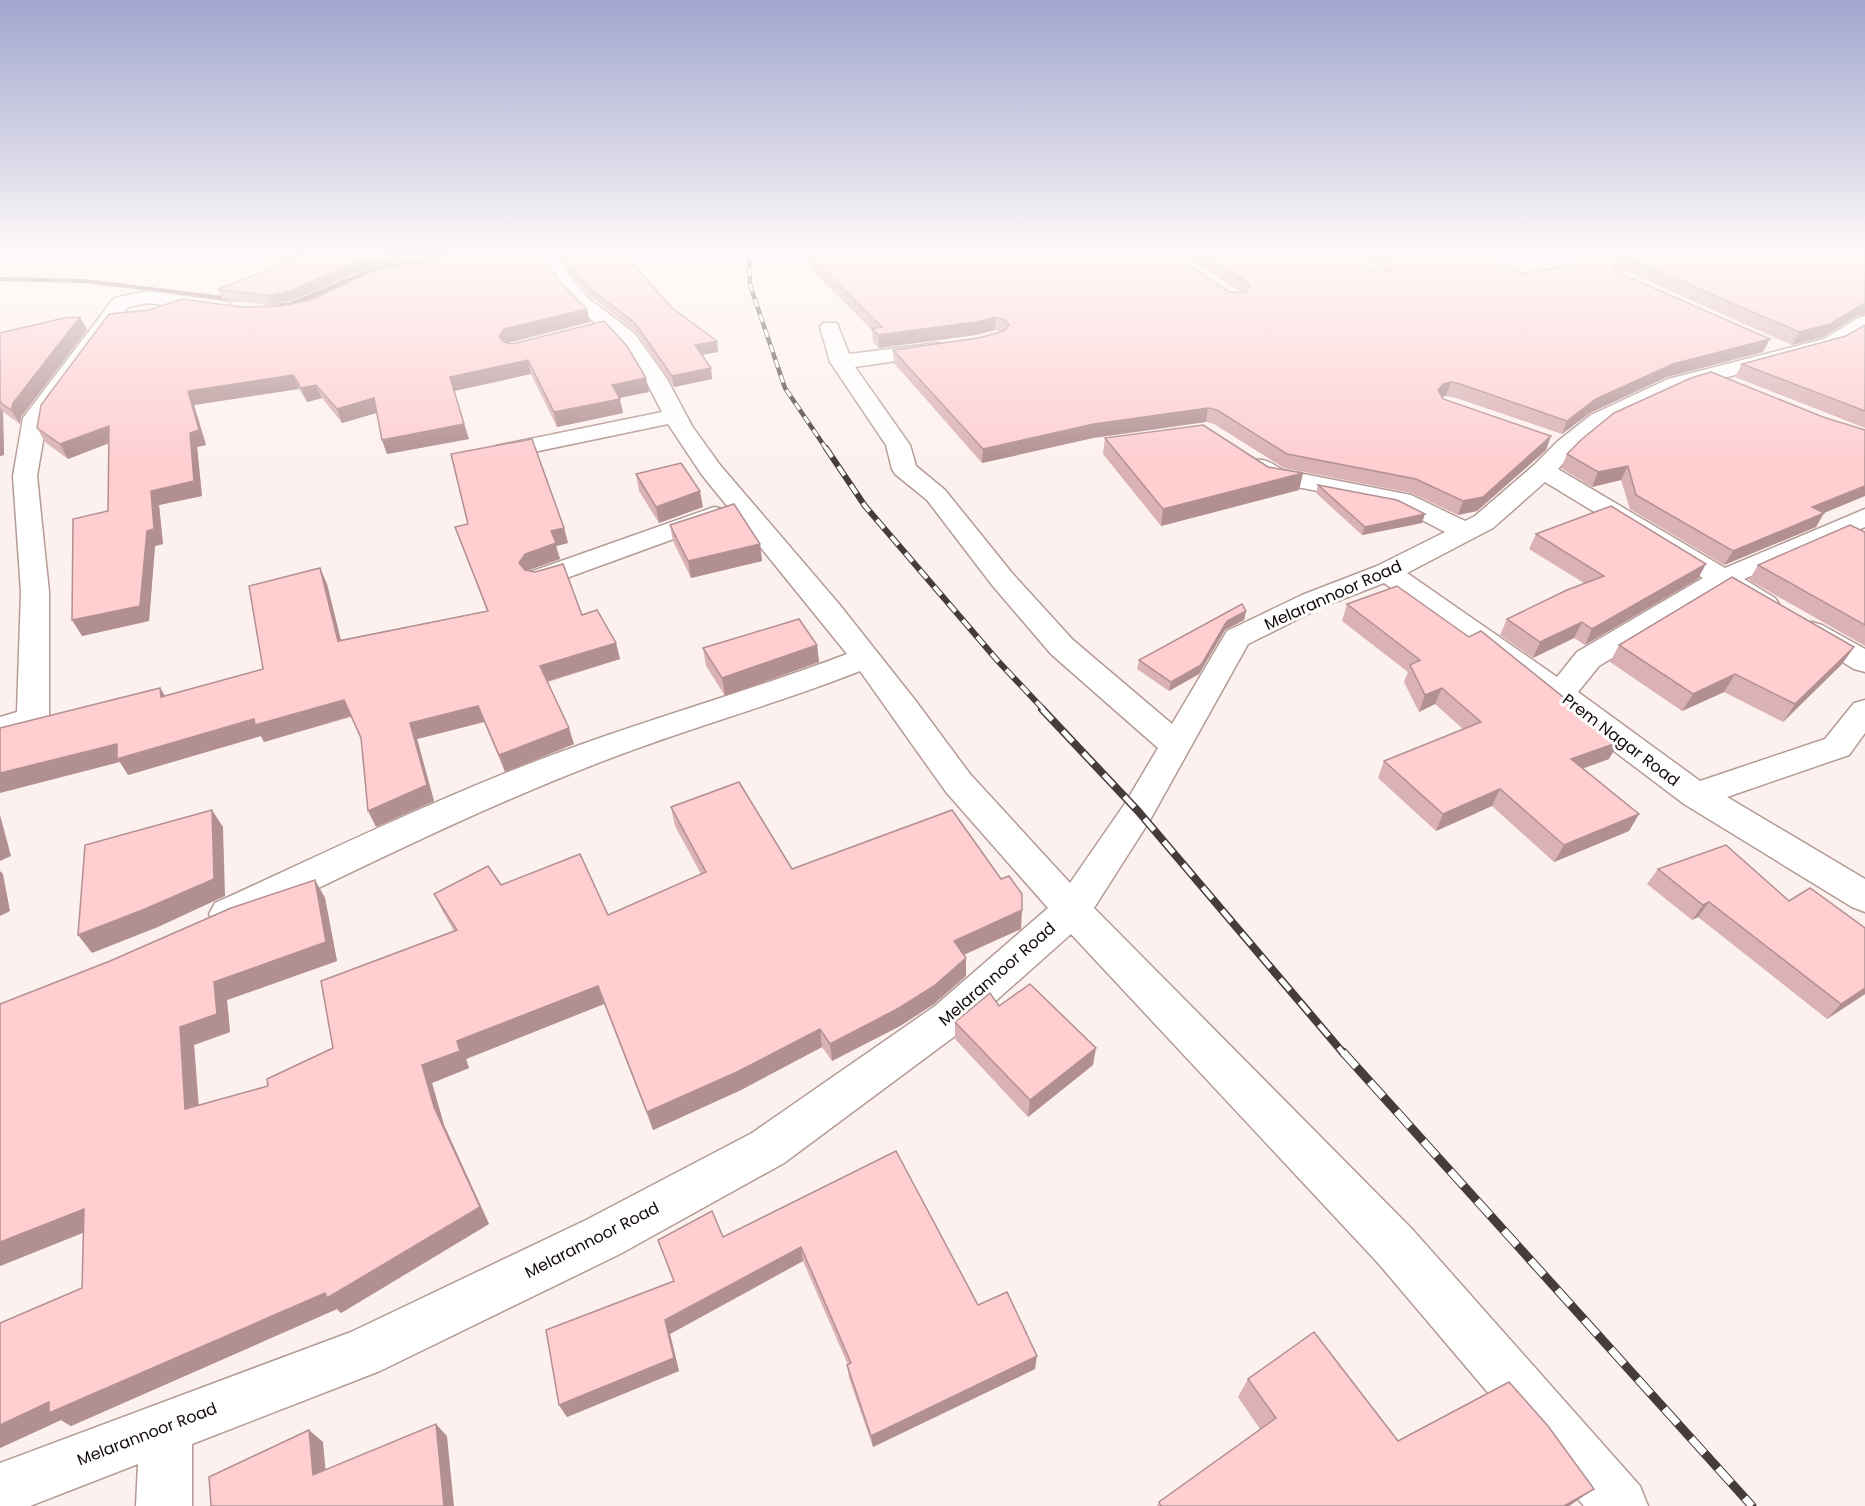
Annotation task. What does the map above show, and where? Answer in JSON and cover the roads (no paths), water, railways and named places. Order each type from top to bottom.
[{"type":"street","points":[[0,728],[33,719],[34,592],[25,476],[35,418],[106,322]]},
{"type":"street","points":[[607,322],[628,338],[656,379],[675,416],[711,470],[866,658],[958,783],[1072,910],[1395,1246],[1620,1506]]},
{"type":"street","name":"Melarannoor Road","points":[[0,1490],[362,1353],[603,1237],[768,1148],[949,1018],[1072,910],[1138,811],[1174,744],[1237,638],[1312,601],[1387,573],[1484,522],[1551,452],[1599,420],[1676,384],[1723,382],[1775,347],[1831,343],[1865,322]]},
{"type":"street","points":[[590,330],[611,325]]},
{"type":"street","points":[[830,327],[841,362],[898,445],[904,469],[936,495],[1002,579],[1062,647],[1174,744]]},
{"type":"street","points":[[841,362],[955,346]]},
{"type":"street","points":[[505,451],[675,416]]},
{"type":"street","points":[[1235,450],[1275,476],[1402,500],[1467,532]]},
{"type":"street","points":[[1551,452],[1722,579],[1865,662]]},
{"type":"street","points":[[540,578],[741,505]]},
{"type":"street","points":[[1559,694],[1588,659],[1722,579],[1865,517]]},
{"type":"street","name":"Prem Nagar Road","points":[[1387,573],[1485,639],[1696,795],[1837,747],[1865,711]]},
{"type":"street","points":[[194,930],[476,799],[588,754],[777,691],[866,658]]},
{"type":"street","points":[[1696,795],[1865,897]]},
{"type":"street","points":[[164,1506],[166,1426]]},
{"type":"railway","points":[[763,322],[785,388],[827,450]]},
{"type":"railway","points":[[826,448],[865,506],[997,660],[1044,710]]},
{"type":"railway","points":[[1042,709],[1138,811],[1344,1054]]},
{"type":"railway","points":[[1343,1052],[1752,1506]]}]
